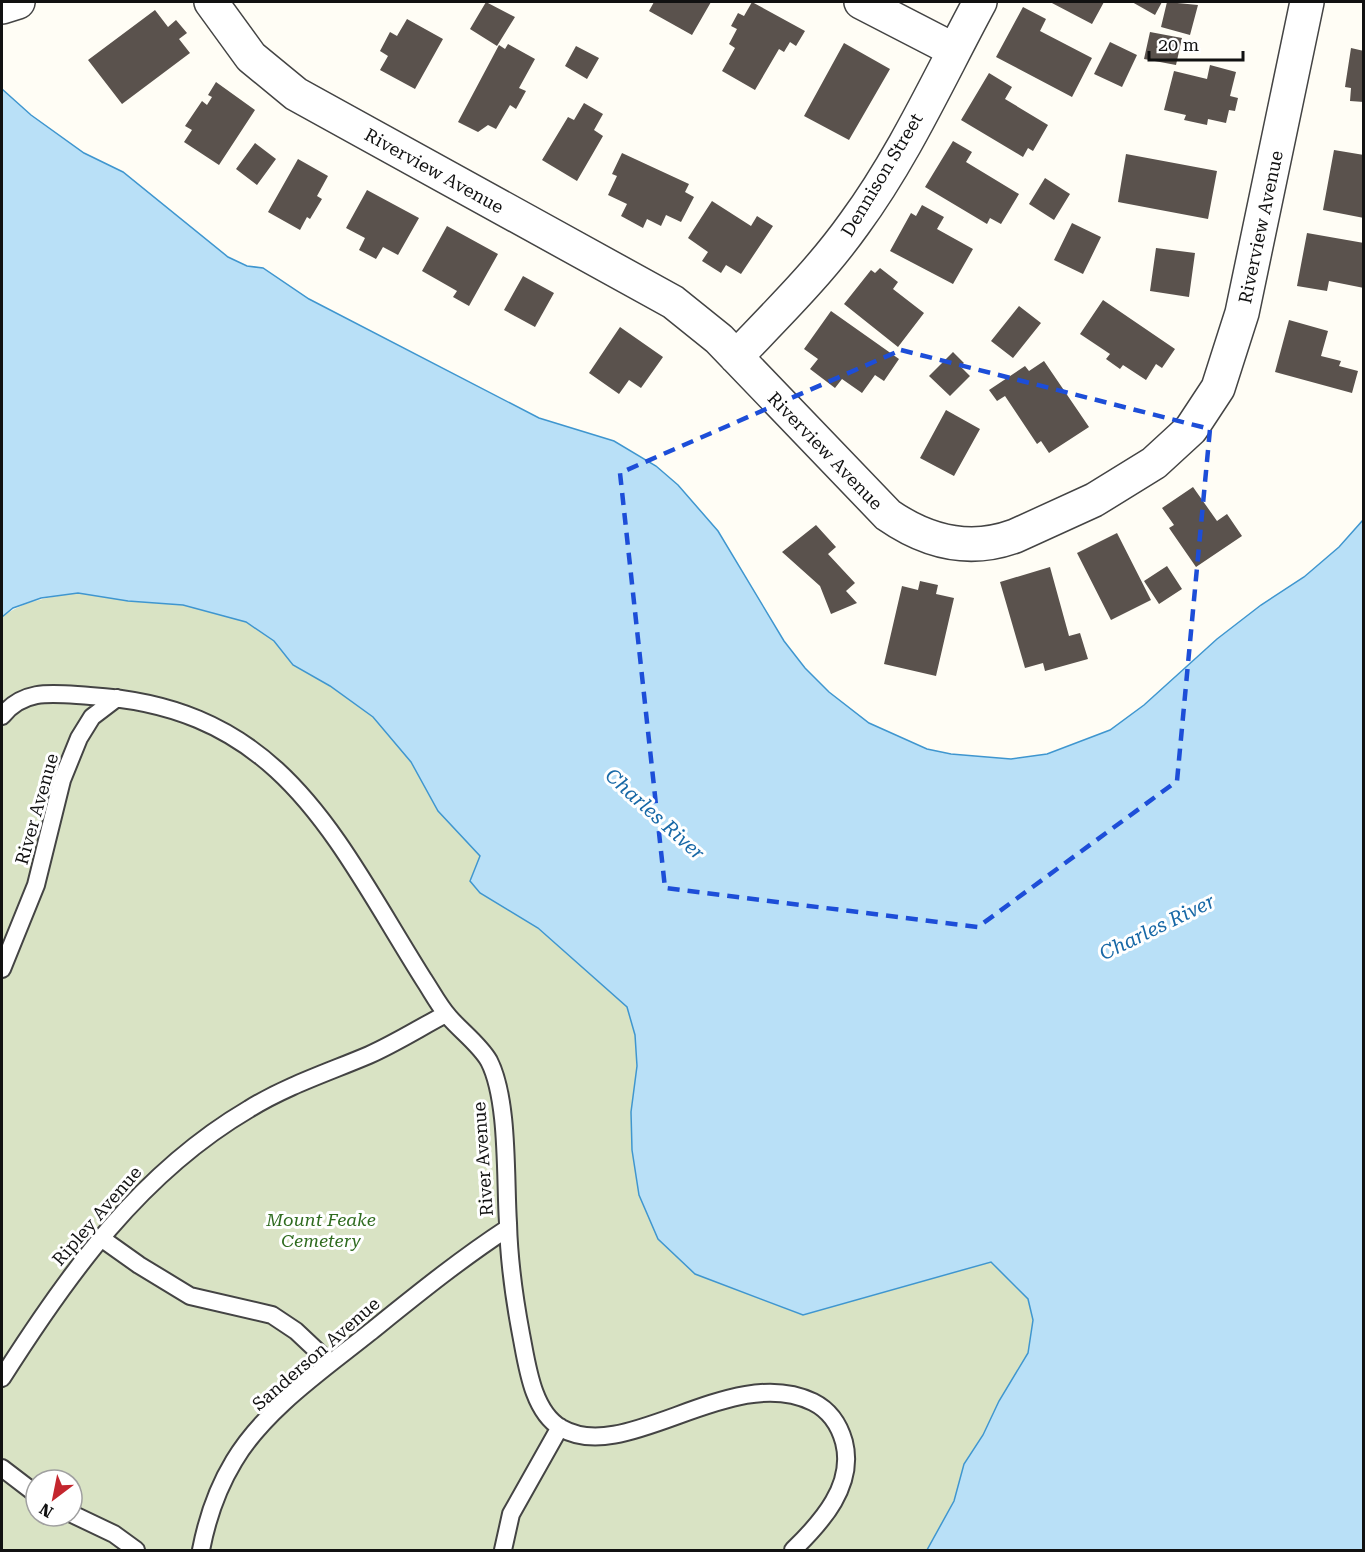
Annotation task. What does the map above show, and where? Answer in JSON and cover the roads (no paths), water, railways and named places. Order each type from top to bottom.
[{"type":"street","points":[[2,7],[18,2]]},
{"type":"street","name":"Riverview Avenue","points":[[211,2],[251,57],[296,94],[655,291],[704,326],[873,502],[902,525],[936,540],[970,545],[999,541],[1094,500],[1134,477],[1168,452],[1191,429],[1211,401],[1224,374],[1242,313],[1307,2]]},
{"type":"street","points":[[861,2],[954,50]]},
{"type":"street","name":"Dennison Street","points":[[736,357],[821,268],[855,223],[889,170],[980,2]]},
{"type":"lane","points":[[2,716],[12,703],[33,693],[117,698]]},
{"type":"lane","name":"River Avenue","points":[[2,969],[36,885],[62,780],[92,717],[117,698],[188,714],[220,729],[256,752],[296,786],[340,843],[446,1014],[488,1060],[497,1087],[503,1119],[511,1285],[529,1375],[542,1407],[560,1428]]},
{"type":"lane","name":"Ripley Avenue","points":[[2,1378],[67,1281],[101,1238],[155,1177],[203,1138],[250,1108],[372,1054],[446,1014]]},
{"type":"lane","name":"Sanderson Avenue","points":[[201,1551],[215,1497],[234,1459],[262,1426],[330,1364],[458,1261],[508,1228]]},
{"type":"lane","points":[[101,1238],[139,1265],[190,1296],[272,1315],[296,1330],[330,1364]]},
{"type":"lane","points":[[503,1551],[511,1514],[560,1428],[583,1435],[610,1436],[717,1401],[768,1390],[800,1396],[824,1408],[840,1429],[847,1456],[840,1492],[817,1526],[793,1551]]},
{"type":"lane","points":[[2,1468],[24,1485]]},
{"type":"lane","points":[[84,1520],[114,1534],[136,1551]]},
{"type":"water","name":"Charles River","points":[[2,89],[31,115],[84,153],[123,172],[228,257],[247,266],[263,268],[309,299],[539,418],[614,441],[656,466],[678,485],[718,531],[784,641],[805,668],[829,692],[869,723],[927,749],[951,754],[1011,759],[1047,754],[1110,730],[1144,705],[1217,639],[1261,605],[1304,577],[1339,547],[1363,520],[1363,1550],[927,1550],[954,1501],[964,1464],[983,1435],[999,1401],[1028,1353],[1033,1320],[1028,1299],[991,1262],[803,1315],[695,1274],[658,1239],[639,1195],[632,1150],[631,1112],[637,1066],[635,1035],[627,1007],[538,928],[480,893],[470,881],[480,856],[438,811],[411,762],[373,717],[330,686],[293,665],[274,641],[246,622],[183,605],[128,601],[78,593],[41,598],[13,608],[2,617]]},
{"type":"park label","name":"Mount Feake Cemetery","points":[[321,1230]]}]
